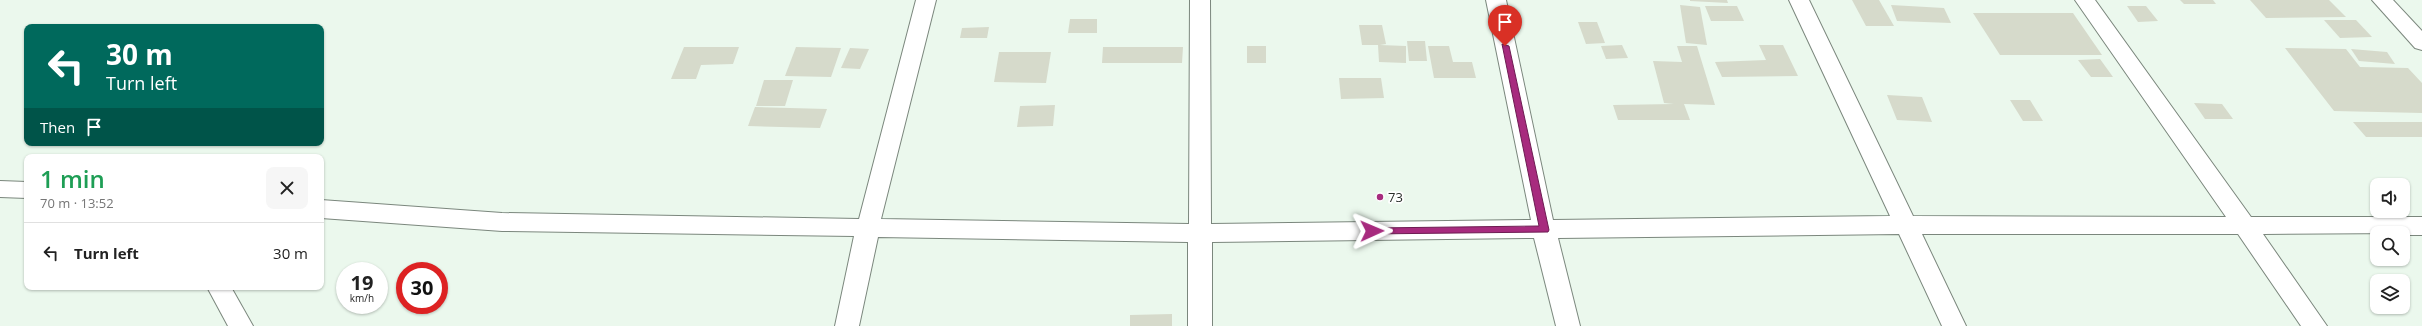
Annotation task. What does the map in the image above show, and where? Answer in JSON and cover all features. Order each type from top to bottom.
[{"type":"street","points":[[847,326],[868,227],[926,0]]},
{"type":"street","points":[[1200,0],[1200,326]]},
{"type":"street","points":[[1496,0],[1544,230],[1568,326]]},
{"type":"street","points":[[1799,0],[1954,326]]},
{"type":"street","points":[[2085,0],[2315,326]]},
{"type":"street","points":[[2382,0],[2422,43]]},
{"type":"street","points":[[0,189],[24,190]]},
{"type":"street","points":[[324,209],[502,222],[1199,233],[1905,225],[2422,226]]},
{"type":"street","points":[[222,290],[241,326]]},
{"type":"building","points":[[1727,0],[1728,3],[1690,1]]},
{"type":"building","points":[[1852,0],[1879,0],[1894,26],[1866,26]]},
{"type":"building","points":[[2180,0],[2213,0],[2216,4],[2184,4]]},
{"type":"building","points":[[2250,0],[2329,0],[2346,17],[2266,18]]},
{"type":"building","points":[[1680,5],[1700,7],[1707,45],[1686,43]]},
{"type":"building","points":[[1891,5],[1944,8],[1951,23],[1897,21]]},
{"type":"building","points":[[1705,6],[1737,6],[1744,21],[1711,21]]},
{"type":"building","points":[[2127,6],[2146,6],[2158,21],[2138,22]]},
{"type":"building","points":[[1973,13],[2073,13],[2102,55],[2000,55]]},
{"type":"building","points":[[1070,19],[1097,19],[1097,33],[1068,33]]},
{"type":"building","points":[[2324,20],[2356,20],[2372,37],[2340,38]]},
{"type":"building","points":[[1578,22],[1597,22],[1605,43],[1586,44]]},
{"type":"building","points":[[1359,25],[1382,25],[1386,44],[1380,45],[1406,46],[1406,63],[1379,62],[1378,45],[1362,45]]},
{"type":"building","points":[[989,27],[987,38],[960,38],[962,28]]},
{"type":"building","points":[[1407,41],[1425,41],[1427,61],[1409,61]]},
{"type":"building","points":[[1622,45],[1628,58],[1606,59],[1601,46]]},
{"type":"building","points":[[1759,45],[1783,45],[1798,76],[1722,77],[1715,62],[1766,60]]},
{"type":"building","points":[[1247,46],[1266,46],[1266,63],[1247,63]]},
{"type":"building","points":[[1428,46],[1449,46],[1453,62],[1472,62],[1476,78],[1434,78]]},
{"type":"building","points":[[1677,46],[1697,46],[1715,105],[1684,104],[1690,120],[1618,120],[1613,105],[1674,104],[1664,103],[1653,61],[1682,62]]},
{"type":"building","points":[[684,47],[739,47],[733,64],[701,65],[696,79],[671,79]]},
{"type":"building","points":[[796,47],[841,48],[831,77],[785,76]]},
{"type":"building","points":[[1103,47],[1183,47],[1182,63],[1102,63]]},
{"type":"building","points":[[850,48],[869,49],[860,69],[841,68]]},
{"type":"building","points":[[2285,48],[2346,49],[2360,67],[2408,68],[2422,83],[2422,113],[2334,111]]},
{"type":"building","points":[[2351,49],[2387,52],[2395,64],[2359,61]]},
{"type":"building","points":[[999,52],[1051,52],[1046,83],[994,82]]},
{"type":"building","points":[[2100,59],[2113,77],[2091,77],[2078,60]]},
{"type":"building","points":[[1339,78],[1381,78],[1384,98],[1341,99]]},
{"type":"building","points":[[764,80],[793,80],[785,106],[756,106]]},
{"type":"building","points":[[1887,95],[1922,97],[1932,122],[1897,120]]},
{"type":"building","points":[[2010,100],[2030,100],[2043,121],[2023,121]]},
{"type":"building","points":[[2194,103],[2222,104],[2233,119],[2205,119]]},
{"type":"building","points":[[1055,105],[1053,126],[1017,127],[1020,106]]},
{"type":"building","points":[[755,107],[827,109],[820,128],[748,126]]},
{"type":"building","points":[[2353,122],[2422,122],[2422,137],[2366,137]]},
{"type":"building","points":[[1172,314],[1172,326],[1130,326],[1130,315]]},
{"type":"place","name":"73","points":[[1380,197]]},
{"type":"route","points":[[1372,231],[1544,230],[1505,46]]}]
